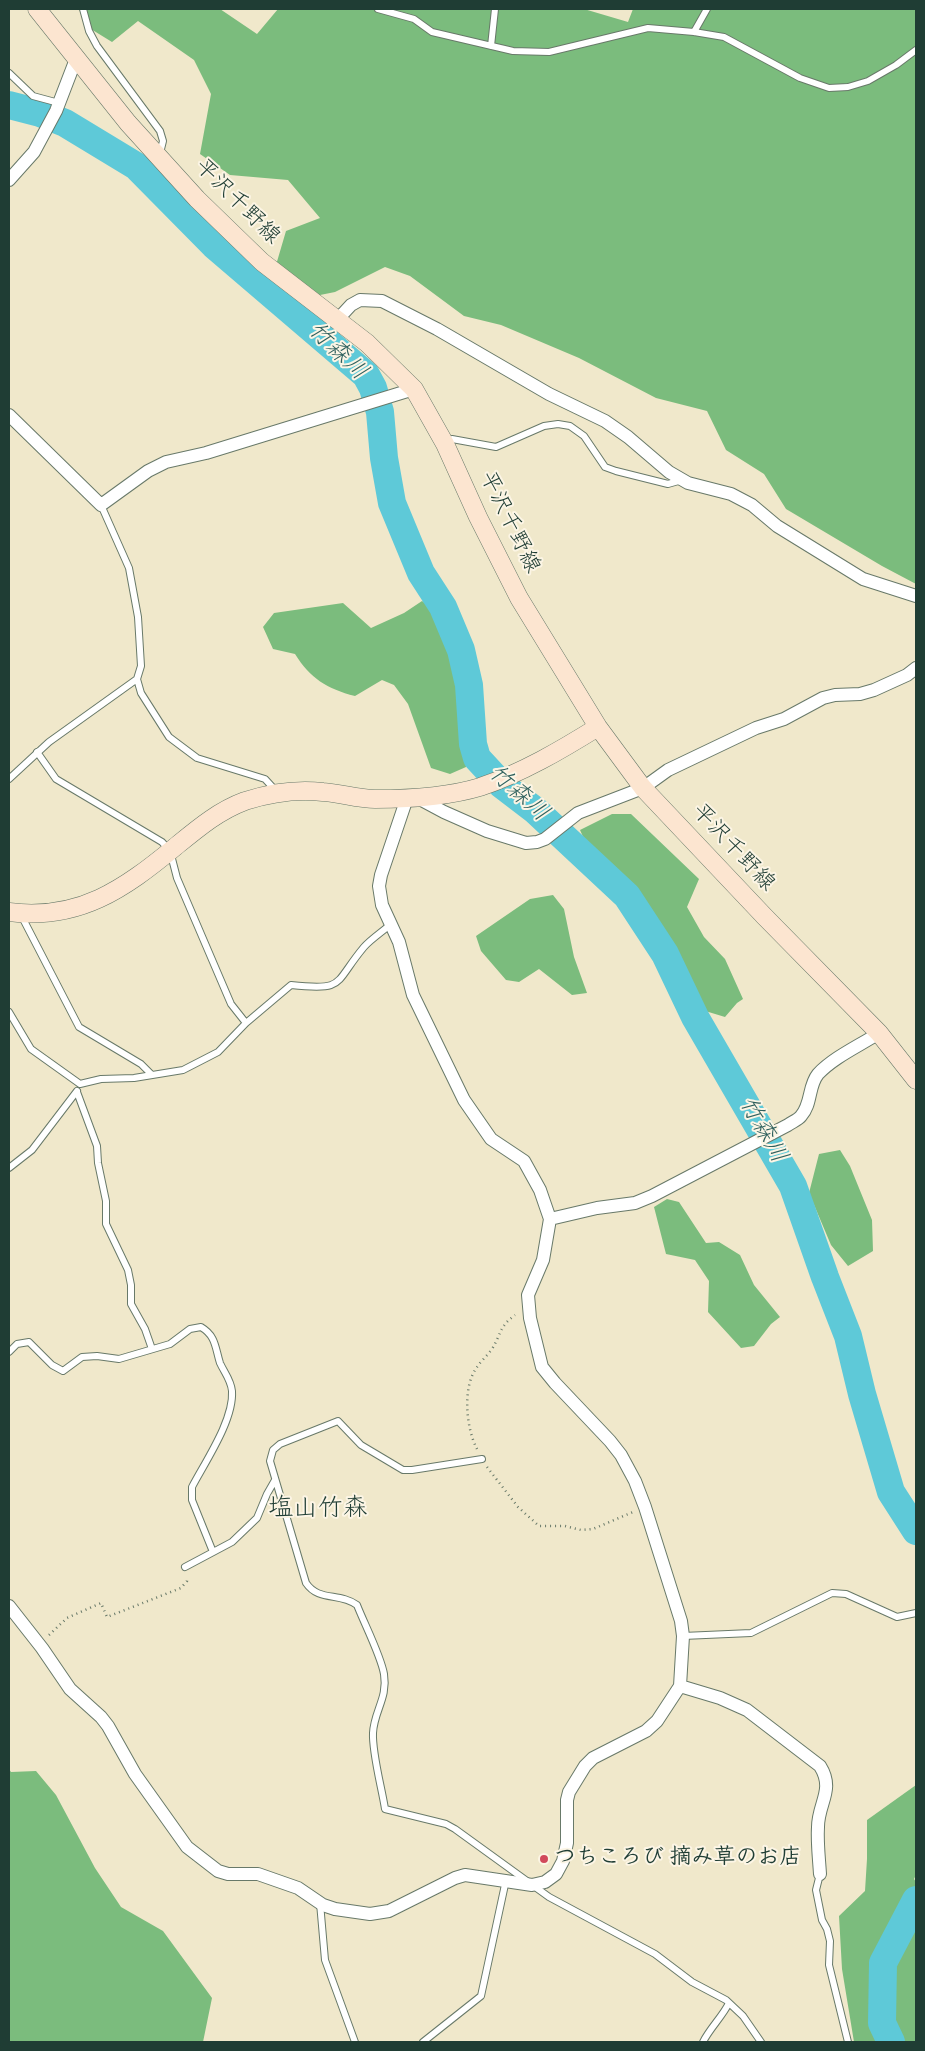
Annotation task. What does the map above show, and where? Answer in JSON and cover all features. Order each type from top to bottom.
[{"type":"main road","name":"平沢千野線","points":[[37,9],[128,123],[197,200],[262,262],[338,319],[386,360],[414,389],[445,444],[478,517],[519,598],[598,727],[643,788],[765,917],[879,1033],[916,1080]]},
{"type":"main road","points":[[14,912],[43,914],[74,908],[100,899],[138,877],[202,824],[221,812],[244,802],[296,790],[372,799],[412,798],[447,794],[480,787],[520,771],[598,727]]},
{"type":"street","points":[[9,180],[34,152],[57,107],[76,59]]},
{"type":"street","points":[[338,319],[351,304],[360,300],[382,301],[437,329],[549,394],[605,422],[628,437],[669,472],[683,480],[731,494],[752,505],[777,526],[863,579],[916,596]]},
{"type":"street","points":[[9,415],[101,504],[148,471],[166,462],[206,453],[414,389]]},
{"type":"street","points":[[9,1606],[39,1644],[70,1690],[108,1726],[135,1774],[191,1851],[218,1871],[228,1874],[258,1874],[278,1879],[335,1909],[370,1914],[389,1911],[455,1878],[465,1875],[532,1885],[545,1882],[556,1874],[563,1861],[567,1843],[567,1800],[569,1792],[585,1766],[593,1758],[657,1722],[680,1686],[683,1636],[681,1621],[635,1481],[615,1448],[555,1383],[542,1366],[532,1326],[528,1295],[543,1260],[550,1219],[540,1190],[528,1166],[516,1154],[491,1139],[464,1100],[414,995],[399,942],[382,905],[379,886],[412,798],[488,831],[526,843],[537,842],[546,839],[578,813],[643,788],[668,770],[756,728],[784,719],[824,698],[835,695],[860,694],[874,690],[907,675],[916,668]]},
{"type":"street","points":[[550,1219],[598,1208],[635,1203],[788,1125],[801,1116],[817,1075],[830,1064],[879,1033]]},
{"type":"street","points":[[680,1686],[720,1698],[747,1710],[820,1766],[825,1775],[827,1789],[818,1824],[820,1874]]},
{"type":"lane","points":[[83,9],[89,31],[97,46],[160,131],[163,141],[159,157]]},
{"type":"lane","points":[[378,9],[414,19],[432,32],[513,51],[549,52],[648,28],[724,37],[800,78],[830,88],[848,87],[868,81],[896,65],[916,50]]},
{"type":"lane","points":[[491,46],[495,9]]},
{"type":"lane","points":[[694,32],[707,9]]},
{"type":"lane","points":[[9,73],[33,96],[57,107]]},
{"type":"lane","points":[[445,444],[452,439],[496,447],[544,426],[558,424],[570,426],[584,436],[605,467],[668,484],[683,480]]},
{"type":"lane","points":[[101,504],[129,568],[138,617],[141,666],[137,679],[141,693],[169,737],[197,758],[265,779],[278,793]]},
{"type":"lane","points":[[9,779],[49,742],[137,679]]},
{"type":"lane","points":[[37,752],[56,779],[162,842],[170,851],[177,878],[231,1004],[246,1024]]},
{"type":"lane","points":[[14,912],[79,1027],[141,1064],[152,1075]]},
{"type":"lane","points":[[9,1012],[31,1049],[80,1084],[101,1079],[152,1075],[183,1070],[218,1052],[246,1024],[292,985],[322,988],[336,984],[344,976],[364,946],[391,924]]},
{"type":"lane","points":[[9,1168],[32,1150],[77,1092],[80,1084]]},
{"type":"lane","points":[[77,1092],[97,1146],[98,1163],[106,1201],[106,1224],[128,1270],[131,1285],[131,1304],[145,1329],[152,1349]]},
{"type":"lane","points":[[9,1352],[17,1344],[29,1342],[52,1365],[63,1371],[82,1357],[97,1356],[119,1359],[170,1344],[190,1329],[201,1327],[209,1332],[215,1341],[220,1364],[228,1378],[232,1392],[226,1421],[192,1487],[192,1500],[213,1552]]},
{"type":"lane","points":[[482,1459],[403,1470],[360,1446],[338,1421],[280,1444],[274,1450],[270,1461],[306,1583],[311,1591],[322,1595],[348,1599],[357,1605],[384,1671],[386,1687],[383,1702],[374,1722],[372,1736],[386,1809],[446,1824],[549,1898],[655,1954],[692,1982],[729,2003],[743,2016],[761,2042]]},
{"type":"lane","points":[[185,1567],[232,1542],[257,1518],[266,1494],[276,1480]]},
{"type":"lane","points":[[683,1636],[751,1633],[832,1593],[846,1594],[897,1617],[916,1613]]},
{"type":"lane","points":[[820,1874],[816,1890],[822,1920],[828,1929],[830,1941],[829,1965],[848,2042]]},
{"type":"lane","points":[[423,2042],[481,1996],[506,1880]]},
{"type":"lane","points":[[320,1902],[325,1960],[355,2042]]},
{"type":"lane","points":[[703,2042],[708,2032],[723,2015],[729,2003]]},
{"type":"path","points":[[529,1305],[508,1320],[499,1330],[493,1346],[476,1368],[467,1393],[466,1404],[475,1446],[482,1459],[518,1507],[539,1526],[565,1526],[581,1530],[593,1529],[645,1507]]},
{"type":"path","points":[[39,1644],[67,1618],[101,1603],[108,1617],[181,1588],[187,1581],[185,1567]]},
{"type":"green space","points":[[79,9],[220,9],[257,34],[278,9],[584,9],[628,22],[633,9],[916,9],[916,584],[786,509],[764,474],[726,450],[707,411],[656,398],[579,358],[501,325],[464,316],[410,276],[385,267],[335,292],[310,297],[276,265],[286,231],[320,218],[288,180],[230,175],[200,154],[211,94],[194,60],[138,21],[112,42],[86,26]]},
{"type":"green space","points":[[422,601],[436,611],[453,655],[462,693],[466,767],[450,774],[431,768],[408,704],[394,685],[382,680],[355,696],[336,690],[313,676],[295,654],[273,649],[263,627],[274,613],[343,603],[371,628],[404,613]]},
{"type":"green space","points":[[612,814],[631,814],[699,879],[687,907],[704,937],[725,959],[743,999],[725,1017],[702,1010],[657,931],[615,872],[591,854],[580,830]]},
{"type":"green space","points":[[553,895],[564,909],[574,957],[587,993],[572,995],[539,969],[519,982],[506,980],[481,951],[476,936],[530,899]]},
{"type":"green space","points":[[840,1150],[850,1166],[872,1220],[873,1251],[848,1266],[831,1245],[809,1193],[819,1154]]},
{"type":"green space","points":[[667,1199],[679,1202],[706,1243],[719,1242],[740,1255],[754,1285],[780,1317],[771,1324],[754,1346],[741,1348],[708,1312],[709,1281],[695,1260],[666,1254],[654,1207]]},
{"type":"green space","points":[[9,1769],[11,1772],[36,1771],[56,1795],[95,1868],[121,1907],[163,1931],[212,1998],[203,2042],[9,2042]]},
{"type":"green space","points":[[916,1785],[916,1875],[914,1879],[916,1882],[916,2042],[854,2042],[842,1969],[839,1916],[865,1891],[867,1820]]},
{"type":"waterway","name":"竹森川","points":[[9,105],[40,113],[65,123],[136,166],[214,245],[366,375],[373,388],[380,412],[384,458],[392,503],[421,573],[443,607],[461,650],[469,685],[473,744],[477,758],[502,785],[536,811],[627,896],[665,954],[695,1017],[793,1186],[848,1336],[862,1394],[891,1492],[916,1531]]},
{"type":"waterway","name":"竹森川","points":[[891,2042],[882,2023],[883,1963],[916,1900]]},
{"type":"place","name":"つちころび 摘み草のお店","points":[[544,1859]]},
{"type":"district","name":"塩山竹森","points":[[318,1511]]}]
